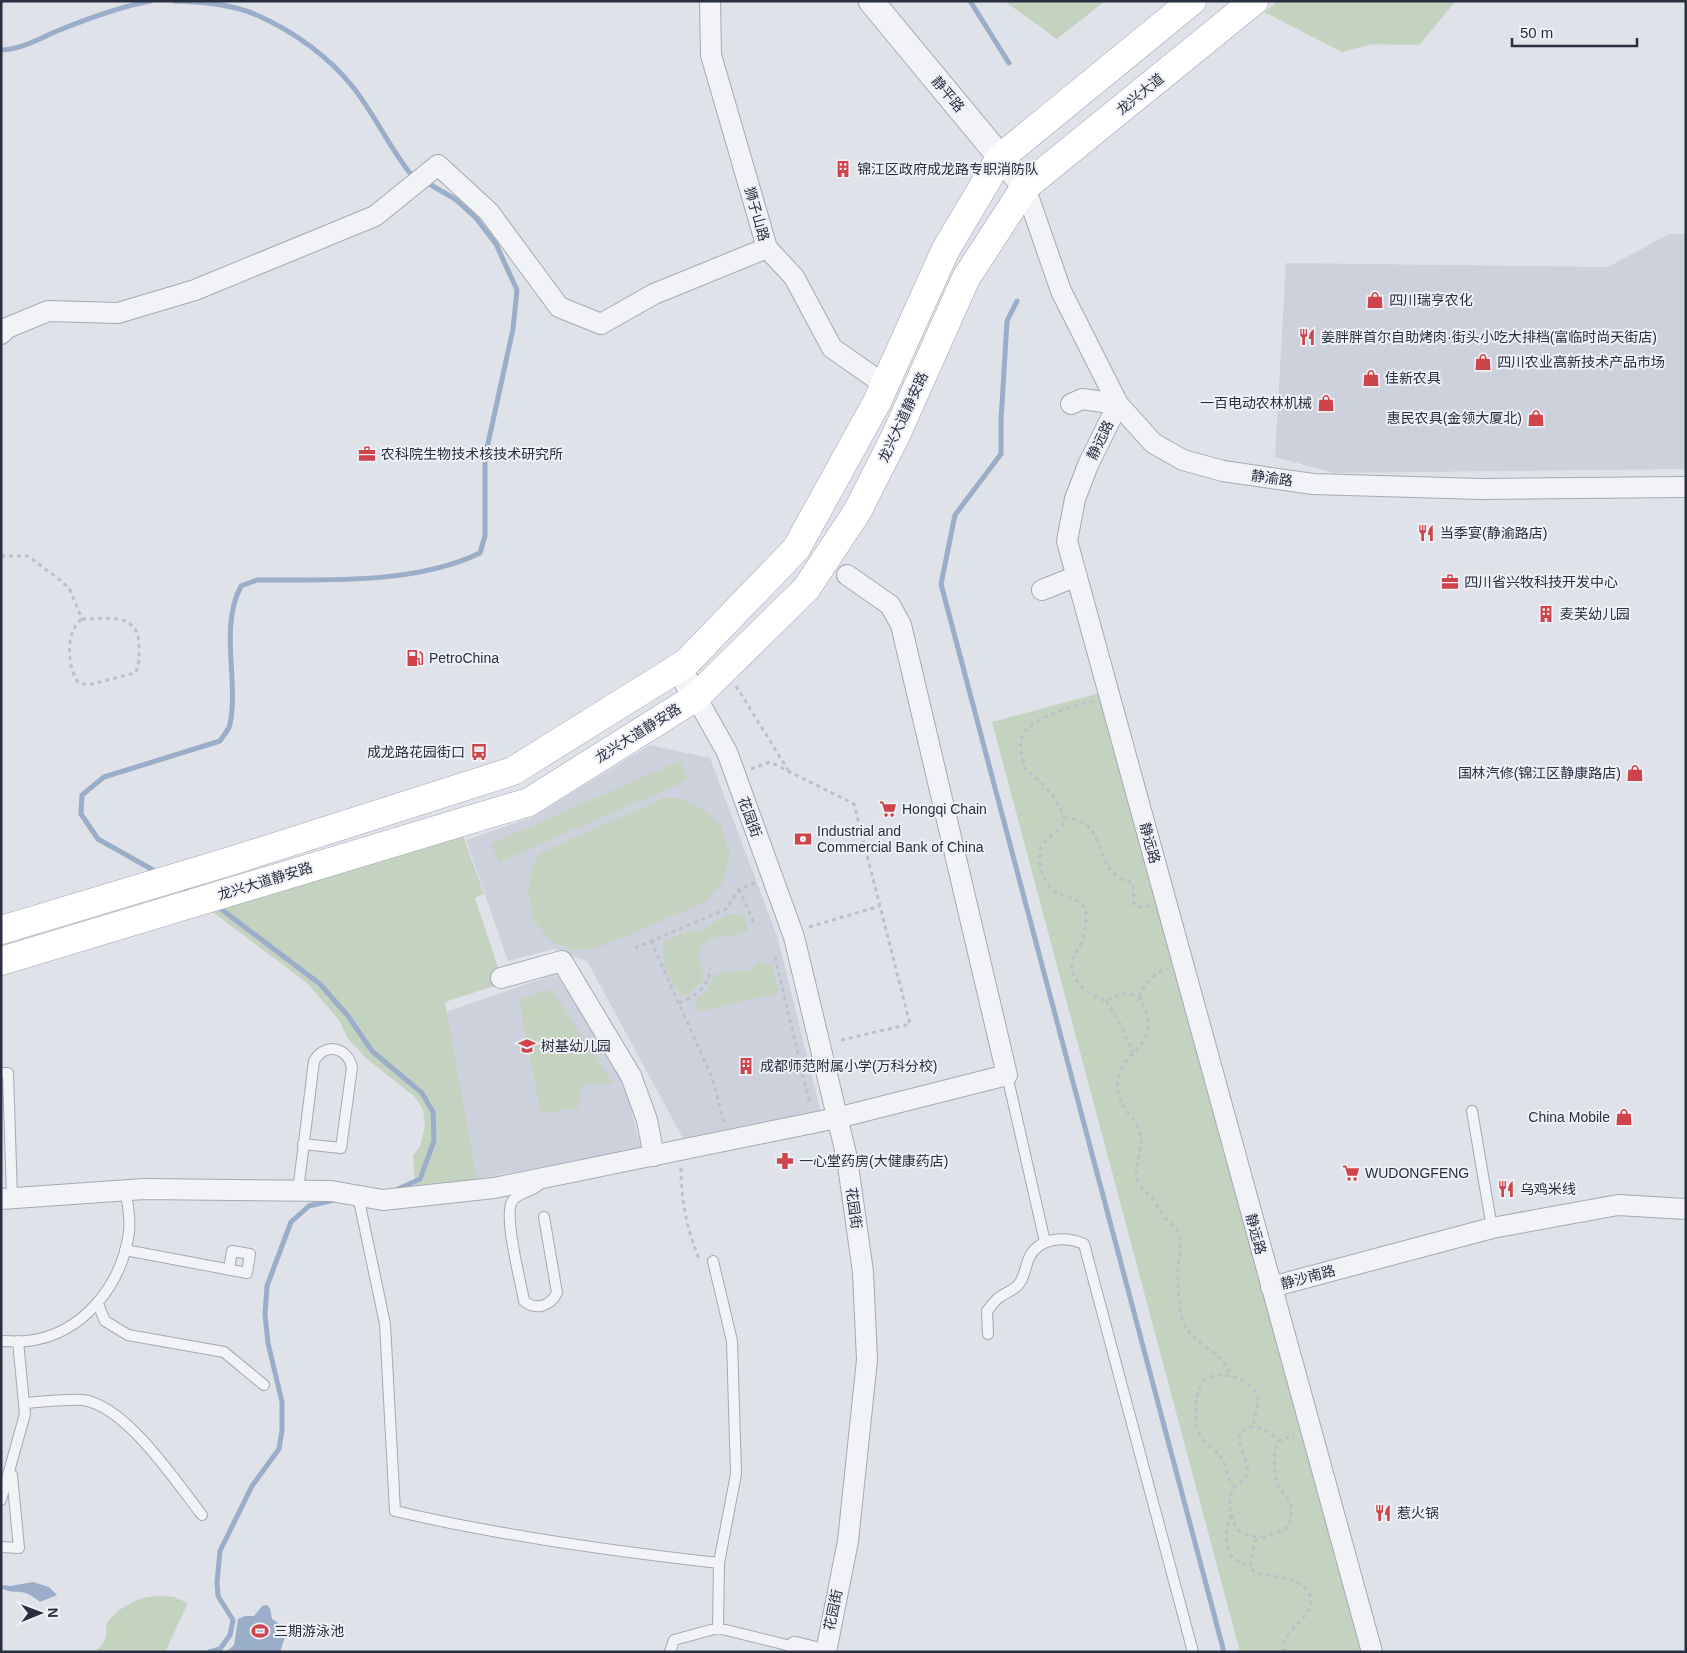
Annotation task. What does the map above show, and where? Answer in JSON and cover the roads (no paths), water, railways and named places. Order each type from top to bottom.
[{"type":"main road","points":[[1000,158],[1192,1]]},
{"type":"main road","name":"龙兴大道","points":[[1025,187],[1254,1]]},
{"type":"main road","name":"龙兴大道静安路","points":[[1,930],[234,860],[513,771],[686,663],[796,549],[885,386],[945,251],[1000,158]]},
{"type":"main road","name":"龙兴大道静安路","points":[[1,960],[529,802],[696,697],[806,589],[857,512],[896,435],[966,278],[1025,187]]},
{"type":"street","name":"狮子山路","points":[[710,1],[711,55],[767,248],[794,277],[832,348],[885,386]]},
{"type":"street","name":"静平路","points":[[871,1],[1025,187]]},
{"type":"street","points":[[1,334],[7,328],[48,311],[118,314],[195,290],[375,216],[438,165],[489,212],[559,307],[601,324],[654,294],[767,248]]},
{"type":"street","name":"静渝路","points":[[1025,187],[1061,291],[1118,404],[1153,443],[1183,460],[1222,471],[1313,484],[1481,489],[1686,487]]},
{"type":"street","points":[[1071,404],[1082,399],[1118,404]]},
{"type":"street","name":"静远路","points":[[1118,404],[1088,465],[1075,499],[1068,540],[1271,1287]]},
{"type":"street","points":[[7,1198],[126,1190],[331,1191],[383,1200],[494,1188],[688,1150],[727,1133],[837,1118],[1007,1075],[901,625],[890,605],[847,575]]},
{"type":"street","points":[[1042,590],[1077,576]]},
{"type":"street","points":[[678,668],[696,697]]},
{"type":"street","name":"花园街","points":[[696,697],[727,752],[792,932],[847,1158],[863,1272],[867,1360],[848,1541],[826,1652]]},
{"type":"street","points":[[501,978],[562,961],[631,1076],[647,1120],[654,1156]]},
{"type":"street","name":"静沙南路","points":[[1372,1652],[1271,1287],[1492,1228],[1618,1205],[1686,1209]]},
{"type":"street","points":[[795,1647],[815,1652]]},
{"type":"lane","points":[[298,1191],[303,1144],[314,1061],[318,1053],[330,1048],[343,1052],[350,1057],[352,1067],[341,1148],[303,1144]]},
{"type":"lane","points":[[1,1073],[8,1073],[7,1198]]},
{"type":"lane","points":[[1007,1075],[1045,1242]]},
{"type":"lane","points":[[1472,1111],[1492,1228]]},
{"type":"lane","points":[[542,1179],[540,1186],[514,1198],[510,1205],[510,1222],[524,1301],[529,1305],[542,1306],[552,1302],[557,1293],[544,1217]]},
{"type":"lane","points":[[1,1341],[28,1341],[66,1328],[98,1304],[120,1270],[130,1230],[126,1190]]},
{"type":"lane","points":[[358,1196],[385,1324],[395,1511],[458,1525],[614,1551],[719,1563]]},
{"type":"lane","points":[[988,1334],[987,1312],[999,1297],[1015,1289],[1021,1282],[1029,1258],[1045,1242],[1066,1239],[1084,1244],[1193,1652]]},
{"type":"lane","points":[[125,1250],[229,1270]]},
{"type":"lane","points":[[713,1261],[732,1341],[736,1474],[719,1563],[718,1628]]},
{"type":"lane","points":[[98,1304],[105,1321],[128,1335],[224,1352],[264,1385]]},
{"type":"lane","points":[[1,1500],[11,1470],[25,1414],[18,1341]]},
{"type":"lane","points":[[24,1403],[83,1400],[109,1409],[133,1430],[202,1515]]},
{"type":"lane","points":[[1,1547],[19,1548],[11,1470]]},
{"type":"lane","points":[[670,1652],[674,1640],[718,1628],[795,1647]]},
{"type":"water","points":[[33,1582],[49,1587],[57,1595],[40,1602],[24,1592],[12,1592],[1,1588],[1,1585],[10,1586]]},
{"type":"water","name":"三期游泳池","points":[[267,1605],[270,1608],[272,1619],[278,1623],[286,1634],[280,1652],[226,1652],[234,1645],[238,1619],[245,1616],[254,1616],[262,1606]]},
{"type":"waterway","points":[[1,50],[25,45],[95,16],[150,1]]},
{"type":"waterway","points":[[174,1],[196,2],[240,9],[273,23],[310,46],[333,65],[352,86],[368,108],[397,156],[414,178]]},
{"type":"waterway","points":[[970,1],[1009,63]]},
{"type":"waterway","points":[[153,870],[98,839],[81,814],[82,795],[104,777],[220,741],[230,724],[232,707],[231,619],[241,586],[257,580],[341,580],[400,575],[455,563],[480,553],[485,536],[485,457],[513,329],[517,290],[496,244],[476,218],[455,199],[424,181]]},
{"type":"waterway","points":[[1017,301],[1007,321],[1001,454],[955,515],[941,584],[1224,1652]]},
{"type":"waterway","points":[[221,909],[320,984],[348,1016],[372,1051],[422,1093],[433,1112],[434,1141],[420,1179],[396,1190]]},
{"type":"waterway","points":[[209,1652],[220,1649],[230,1635],[233,1620],[218,1596],[217,1582],[220,1551],[252,1486],[279,1449],[282,1430],[282,1402],[268,1343],[265,1315],[267,1286],[291,1222],[309,1206],[334,1200]]},
{"type":"place","name":"锦江区政府成龙路专职消防队","points":[[843,169]]},
{"type":"place","name":"四川瑞亨农化","points":[[1375,300]]},
{"type":"place","name":"姜胖胖首尔自助烤肉·街头小吃大排档(富临时尚天街店)","points":[[1307,337]]},
{"type":"place","name":"四川农业高新技术产品市场","points":[[1483,362]]},
{"type":"place","name":"佳新农具","points":[[1371,378]]},
{"type":"place","name":"一百电动农林机械","points":[[1326,403]]},
{"type":"place","name":"惠民农具(金领大厦北)","points":[[1536,418]]},
{"type":"place","name":"农科院生物技术核技术研究所","points":[[367,454]]},
{"type":"place","name":"当季宴(静渝路店)","points":[[1426,533]]},
{"type":"place","name":"四川省兴牧科技开发中心","points":[[1450,582]]},
{"type":"place","name":"麦芙幼儿园","points":[[1546,614]]},
{"type":"place","name":"PetroChina","points":[[415,658]]},
{"type":"place","name":"成龙路花园街口","points":[[479,752]]},
{"type":"place","name":"国林汽修(锦江区静康路店)","points":[[1635,773]]},
{"type":"place","name":"Hongqi Chain","points":[[888,809]]},
{"type":"place","name":"Industrial and Commercial Bank of China","points":[[803,839]]},
{"type":"place","name":"树基幼儿园","points":[[527,1046]]},
{"type":"place","name":"成都师范附属小学(万科分校)","points":[[746,1066]]},
{"type":"place","name":"China Mobile","points":[[1624,1117]]},
{"type":"place","name":"一心堂药房(大健康药店)","points":[[785,1161]]},
{"type":"place","name":"WUDONGFENG","points":[[1351,1173]]},
{"type":"place","name":"乌鸡米线","points":[[1506,1189]]},
{"type":"place","name":"惹火锅","points":[[1383,1513]]},
{"type":"place","name":"三期游泳池","points":[[260,1631]]}]
